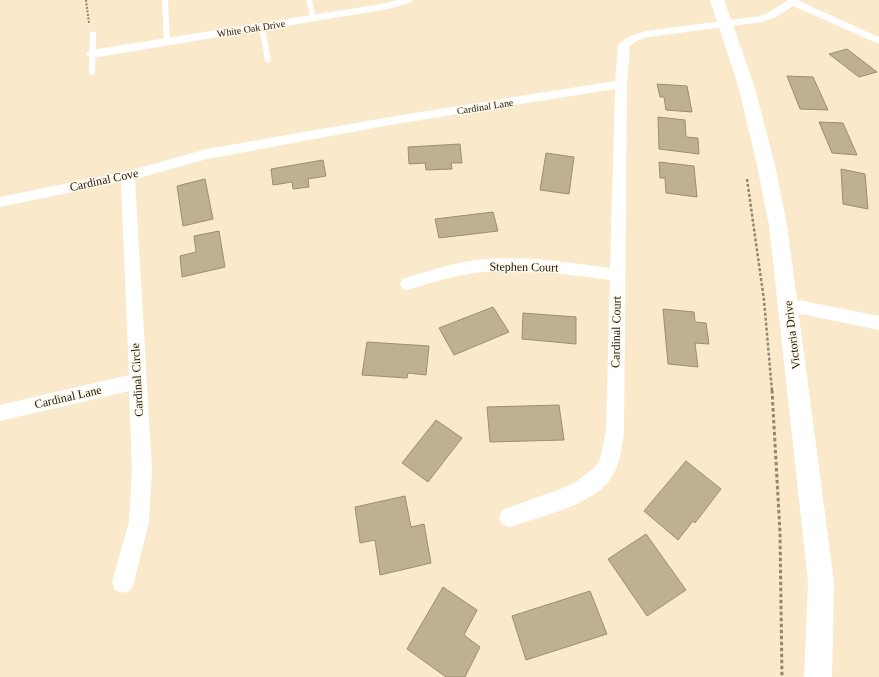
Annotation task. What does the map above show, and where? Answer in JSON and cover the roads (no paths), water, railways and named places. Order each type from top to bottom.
[{"type":"street","name":"White Oak Drive","points":[[92,54],[388,6],[408,0]]},
{"type":"street","name":"Victoria Drive","points":[[717,0],[746,85],[766,165],[778,225],[821,582],[818,677]]},
{"type":"street","points":[[621,84],[622,49],[627,42],[632,39],[646,34],[762,19],[772,15],[793,1],[879,41]]},
{"type":"street","name":"Cardinal Lane","points":[[207,154],[390,121],[621,84]]},
{"type":"street","name":"Cardinal Court","points":[[509,517],[582,490],[602,474],[609,462],[613,450],[615,431],[621,84]]},
{"type":"street","name":"Cardinal Cove","points":[[0,202],[128,176],[207,154]]},
{"type":"street","name":"Cardinal Circle","points":[[123,582],[138,528],[142,470],[136,381],[128,176]]},
{"type":"street","name":"Stephen Court","points":[[408,284],[456,270],[499,265],[563,268],[617,275]]},
{"type":"street","points":[[788,305],[879,323]]},
{"type":"street","name":"Cardinal Lane","points":[[0,413],[136,381]]},
{"type":"lane","points":[[165,0],[168,42]]},
{"type":"lane","points":[[308,0],[314,18]]},
{"type":"lane","points":[[262,27],[268,61]]},
{"type":"lane","points":[[92,73],[93,33]]}]
